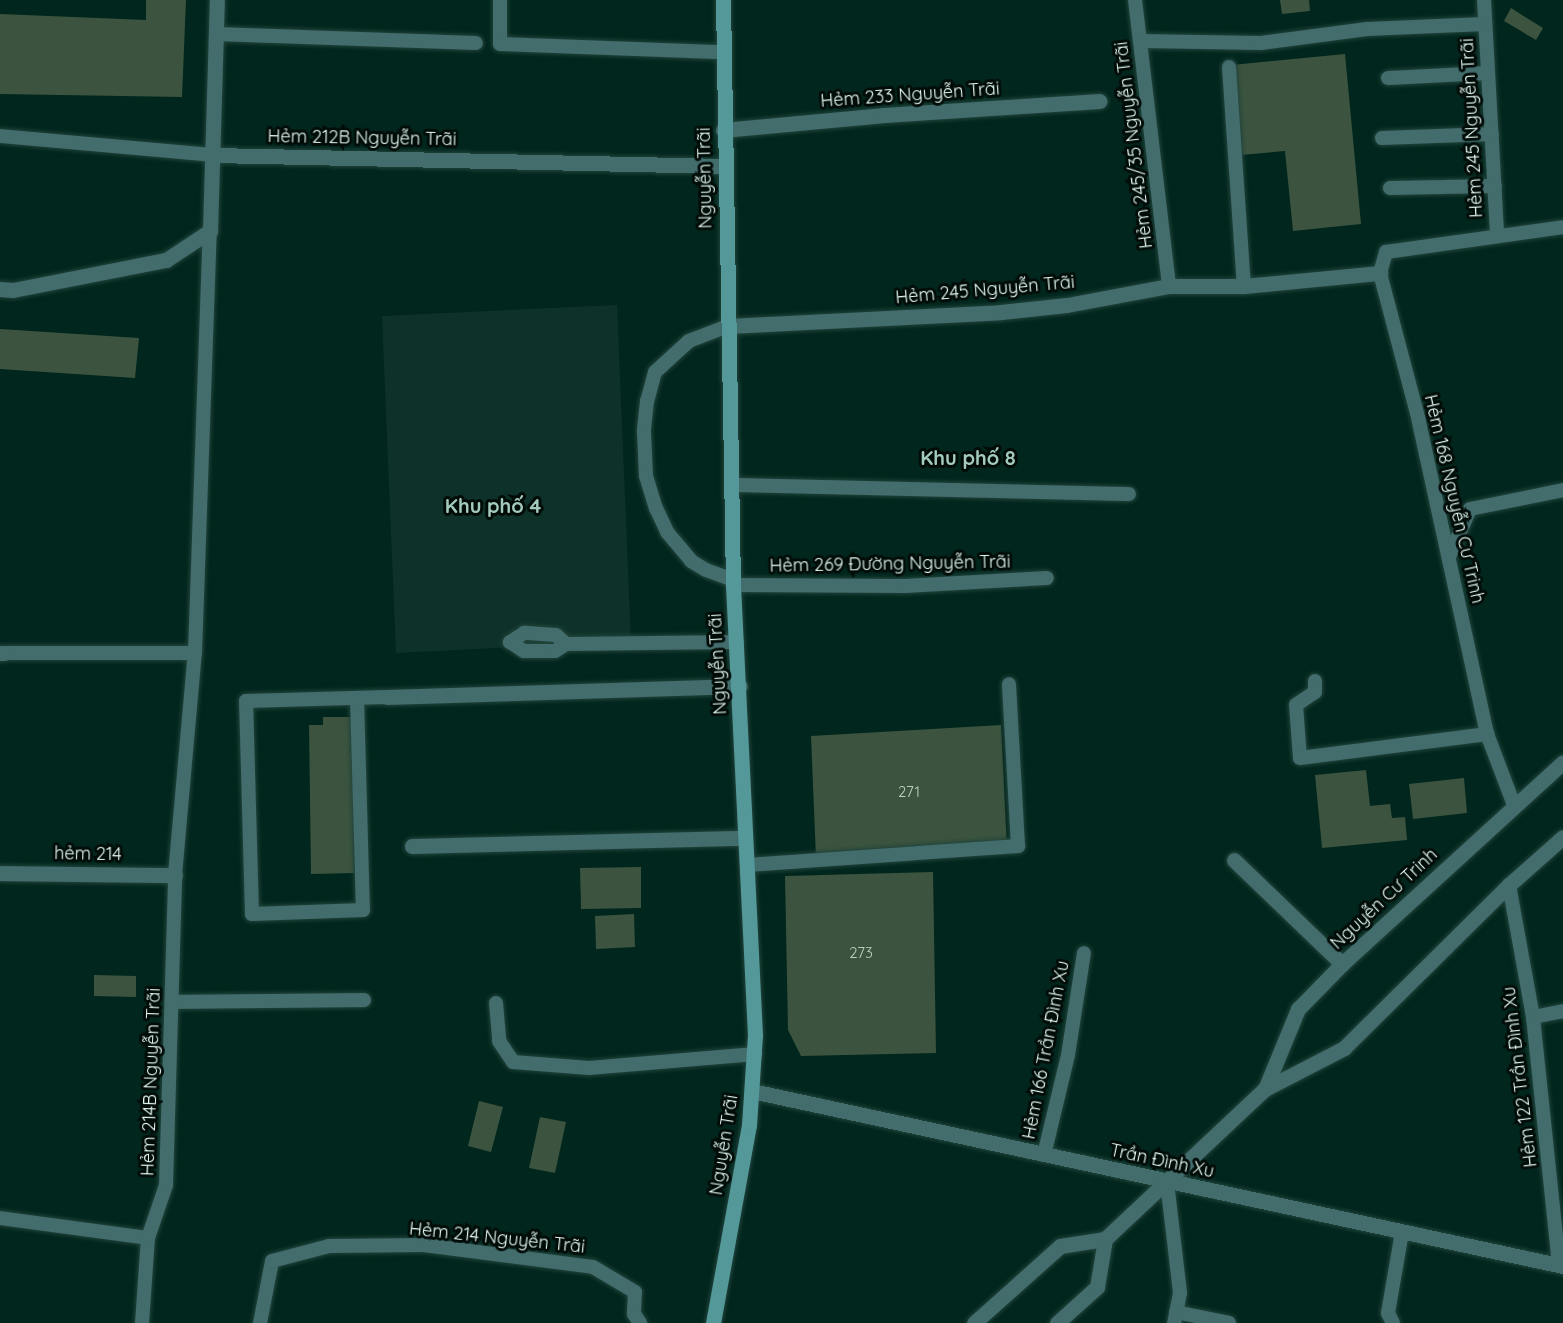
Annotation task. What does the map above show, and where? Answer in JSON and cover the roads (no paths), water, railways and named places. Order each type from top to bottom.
[{"type":"main road","name":"Nguyễn Trãi","points":[[713,1323],[749,1125],[755,1054],[740,686],[733,583],[723,129],[724,0]]},
{"type":"street","points":[[0,289],[13,290],[166,260],[210,231],[217,0]]},
{"type":"street","name":"Hẻm 233 Nguyễn Trãi","points":[[723,129],[884,115],[1100,101]]},
{"type":"street","name":"Hẻm 212B Nguyễn Trãi","points":[[213,154],[724,166]]},
{"type":"street","name":"Hẻm 245 Nguyễn Trãi","points":[[728,326],[1001,312],[1067,305],[1169,286],[1244,286],[1380,273]]},
{"type":"street","points":[[387,697],[740,686]]},
{"type":"street","name":"Nguyễn Cư Trinh","points":[[1264,1089],[1298,1009],[1342,964],[1563,762]]},
{"type":"street","points":[[412,846],[745,837]]},
{"type":"street","name":"Nguyễn Cư Trinh","points":[[1105,1239],[1264,1089],[1344,1048],[1509,885],[1563,837]]},
{"type":"street","points":[[1234,860],[1342,964]]},
{"type":"street","name":"hẻm 214","points":[[0,873],[175,875]]},
{"type":"street","name":"Trần Ðình Xu","points":[[752,1091],[1561,1266]]},
{"type":"street","points":[[974,1323],[1060,1246],[1105,1239],[1097,1287],[1057,1323]]},
{"type":"lane","points":[[500,0],[500,44],[723,52]]},
{"type":"lane","name":"Hẻm 245/35 Nguyễn Trãi","points":[[1136,0],[1169,286]]},
{"type":"lane","name":"Hẻm 245 Nguyễn Trãi","points":[[1380,273],[1386,252],[1497,236],[1484,0]]},
{"type":"lane","points":[[1140,41],[1261,43],[1366,29],[1485,24]]},
{"type":"lane","points":[[216,34],[476,43]]},
{"type":"lane","points":[[1229,67],[1244,286]]},
{"type":"lane","points":[[1388,78],[1488,73]]},
{"type":"lane","points":[[1382,138],[1492,134]]},
{"type":"lane","name":"Hẻm 212B Nguyễn Trãi","points":[[0,136],[213,154]]},
{"type":"lane","points":[[1390,188],[1495,186]]},
{"type":"lane","points":[[1497,236],[1563,227]]},
{"type":"lane","name":"Hẻm 214B Nguyễn Trãi","points":[[142,1323],[148,1238],[166,1185],[175,875],[195,653],[210,231]]},
{"type":"lane","name":"Hẻm 168 Nguyễn Cư Trinh","points":[[1380,273],[1419,421],[1487,735],[1514,805]]},
{"type":"lane","points":[[728,326],[689,340],[655,372],[647,400],[644,432],[646,476],[656,508],[667,532],[691,561],[733,583]]},
{"type":"lane","points":[[732,484],[1129,494]]},
{"type":"lane","points":[[1449,557],[1470,509],[1563,490]]},
{"type":"lane","name":"Hẻm 269 Đường Nguyễn Trãi","points":[[733,583],[905,586],[1047,578]]},
{"type":"lane","points":[[566,644],[737,642]]},
{"type":"lane","points":[[2,653],[195,653]]},
{"type":"lane","points":[[1315,681],[1315,692],[1296,705],[1300,758],[1487,735]]},
{"type":"lane","points":[[747,865],[1018,846],[1009,684]]},
{"type":"lane","points":[[357,698],[363,910],[252,914],[246,701],[387,697]]},
{"type":"lane","name":"Hẻm 122 Trần Ðình Xu","points":[[1509,885],[1533,1017],[1561,1266]]},
{"type":"lane","name":"Hẻm 166 Trần Đình Xu","points":[[1044,1155],[1068,1055],[1083,953]]},
{"type":"lane","points":[[172,1002],[364,1000]]},
{"type":"lane","points":[[496,1003],[498,1041],[513,1062],[589,1068],[755,1054]]},
{"type":"lane","points":[[1533,1017],[1563,1011]]},
{"type":"lane","points":[[1167,1182],[1180,1293],[1175,1318],[1229,1323]]},
{"type":"lane","points":[[0,1218],[148,1238]]},
{"type":"lane","points":[[1393,1323],[1388,1313],[1402,1232]]},
{"type":"lane","name":"Hẻm 214 Nguyễn Trãi","points":[[260,1323],[272,1261],[329,1246],[424,1245],[593,1267],[635,1292],[634,1314],[640,1323]]},
{"type":"district","name":"Khu phố 8","points":[[968,457]]},
{"type":"district","name":"Khu phố 4","points":[[493,505]]}]
